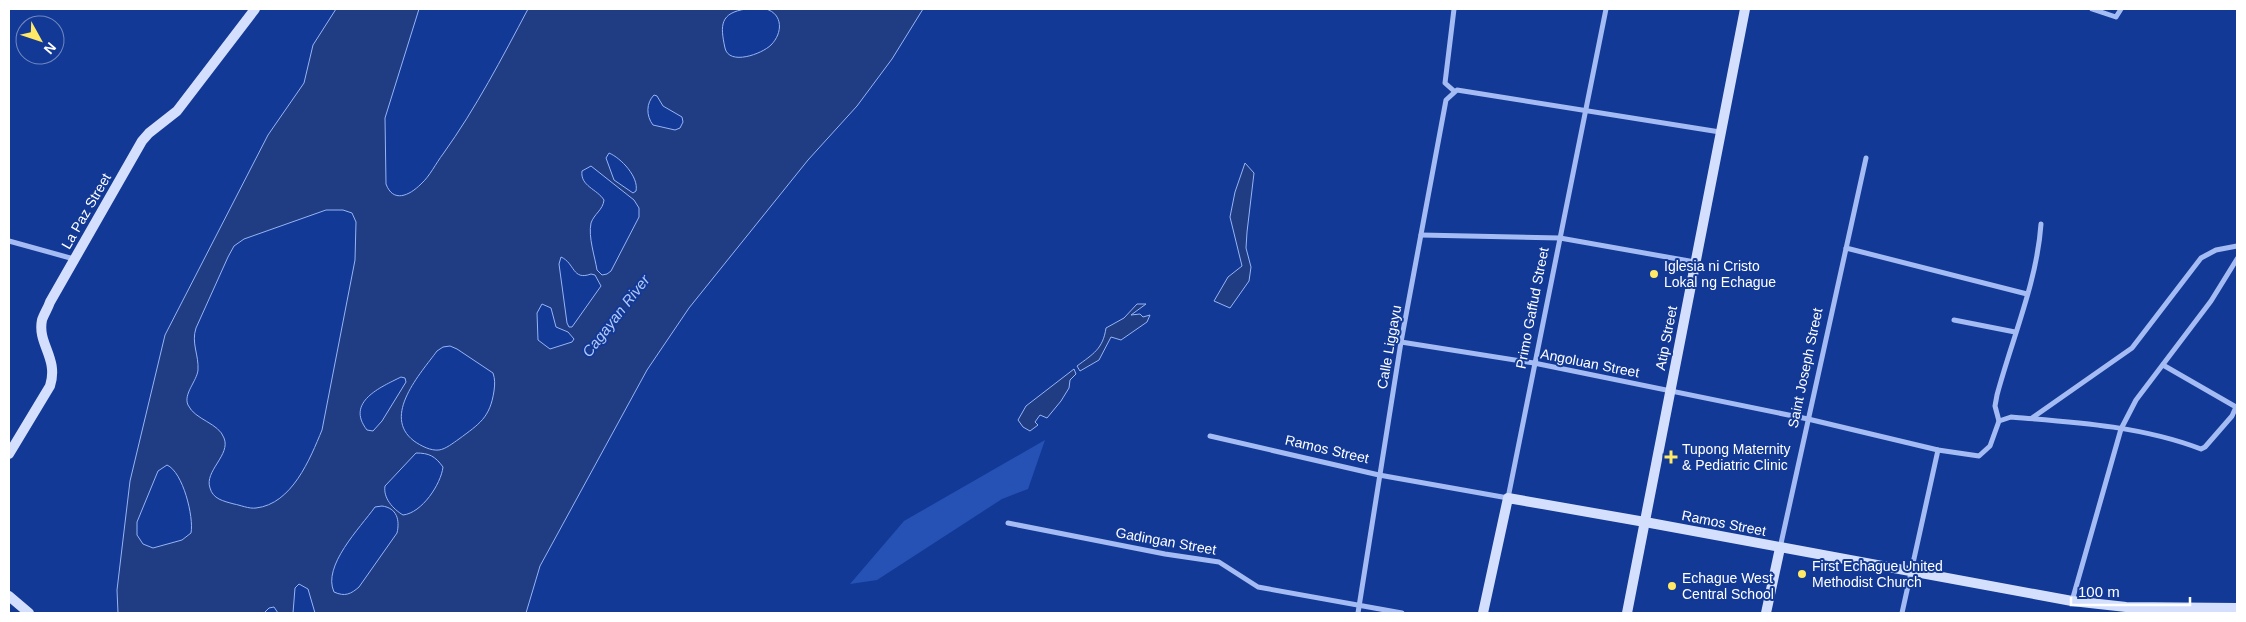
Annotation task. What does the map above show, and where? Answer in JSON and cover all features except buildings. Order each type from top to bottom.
[{"type":"main road","name":"La Paz Street","points":[[9,454],[50,386],[54,367],[43,336],[42,320],[50,302],[142,141],[148,133],[177,111],[255,9]]},
{"type":"main road","name":"Atip Street","points":[[1627,613],[1745,9]]},
{"type":"main road","name":"Ramos Street","points":[[1508,498],[2072,601],[2126,607],[2237,608]]},
{"type":"main road","name":"Primo Gaffud Street","points":[[1483,613],[1508,498]]},
{"type":"main road","name":"Saint Joseph Street","points":[[1766,613],[1780,548]]},
{"type":"main road","points":[[9,596],[29,613]]},
{"type":"street","points":[[1454,9],[1445,83],[1455,90],[1584,112],[1720,132]]},
{"type":"street","name":"Primo Gaffud Street","points":[[1508,498],[1606,9]]},
{"type":"street","points":[[2092,9],[2116,17],[2121,9]]},
{"type":"street","name":"Calle Liggayu","points":[[1358,613],[1401,342],[1446,100],[1455,90]]},
{"type":"street","name":"Saint Joseph Street","points":[[1780,548],[1866,158]]},
{"type":"street","points":[[2041,224],[2038,249],[2027,294],[1997,395],[1995,406],[1999,421],[2010,417],[2121,429],[2160,436],[2201,448],[2208,444],[2235,411],[2236,407],[2163,365]]},
{"type":"street","points":[[1421,235],[1560,238],[1695,262]]},
{"type":"street","points":[[9,241],[74,259]]},
{"type":"street","points":[[2032,419],[2132,348],[2201,258],[2216,250],[2237,246]]},
{"type":"street","points":[[1846,248],[2027,294]]},
{"type":"street","points":[[2072,601],[2121,429],[2136,400],[2211,301],[2237,259]]},
{"type":"street","points":[[1954,320],[2015,332]]},
{"type":"street","name":"Angoluan Street","points":[[1401,342],[1534,363],[1808,419],[1938,450],[1979,456],[1990,446],[1999,421]]},
{"type":"street","name":"Ramos Street","points":[[1210,436],[1379,475],[1508,498]]},
{"type":"street","points":[[1902,613],[1938,450]]},
{"type":"street","name":"Gadingan Street","points":[[1008,523],[1165,554],[1219,562],[1258,587],[1402,613]]},
{"type":"shaded area","points":[[1045,440],[1028,489],[1002,499],[877,580],[850,584],[904,521]]},
{"type":"water","name":"Cagayan River","points":[[336,9],[419,9],[385,118],[386,184],[393,194],[402,196],[411,192],[424,181],[455,137],[488,83],[528,9],[746,9],[731,14],[724,21],[723,40],[728,53],[733,56],[746,57],[767,48],[778,35],[778,19],[772,11],[766,9],[923,9],[892,59],[857,106],[808,160],[689,308],[647,370],[540,566],[526,613],[315,613],[308,589],[299,584],[295,588],[293,613],[278,613],[274,607],[269,608],[264,613],[118,613],[117,590],[130,481],[165,335],[268,135],[304,83],[313,45]],"holes":[[[654,95],[657,96],[663,106],[682,117],[683,122],[680,128],[675,130],[653,125],[649,118],[648,110],[651,98]],[[609,153],[619,159],[632,174],[636,186],[636,191],[633,193],[614,180],[606,158]],[[591,166],[634,200],[639,208],[639,217],[611,271],[607,274],[602,275],[597,270],[590,234],[591,223],[602,207],[604,200],[586,184],[582,171]],[[326,210],[343,210],[352,213],[356,222],[355,260],[322,430],[312,454],[290,489],[269,505],[256,508],[222,501],[211,492],[209,482],[224,451],[224,438],[217,429],[191,410],[187,401],[187,396],[198,370],[194,339],[196,328],[234,246],[244,239]],[[561,257],[580,275],[595,275],[601,286],[572,327],[569,327],[559,264]],[[542,304],[551,308],[556,327],[568,332],[574,339],[572,342],[550,349],[538,340],[537,313]],[[450,346],[457,349],[493,373],[495,384],[490,408],[482,419],[449,446],[433,450],[414,441],[405,431],[401,419],[407,395],[437,351],[443,347]],[[401,377],[405,378],[406,382],[382,421],[373,431],[367,430],[361,420],[360,411],[368,397]],[[416,453],[431,456],[443,467],[439,481],[429,497],[410,513],[403,515],[399,513],[389,503],[385,486]],[[167,465],[178,476],[186,496],[191,517],[191,533],[182,540],[153,548],[143,544],[137,535],[137,522],[158,471]],[[382,506],[391,509],[398,519],[397,533],[359,587],[348,594],[341,594],[334,592],[332,582],[333,571],[352,536],[375,507]]]},
{"type":"water","points":[[1245,163],[1254,173],[1246,248],[1251,267],[1249,281],[1230,308],[1214,301],[1228,277],[1242,266],[1230,217],[1235,192]]},
{"type":"water","points":[[1137,304],[1146,304],[1131,315],[1140,314],[1143,317],[1150,315],[1147,322],[1121,340],[1111,337],[1099,360],[1080,371],[1077,366],[1100,346],[1106,328],[1124,318]]},
{"type":"water","points":[[1074,369],[1076,374],[1070,380],[1069,388],[1047,418],[1040,415],[1035,422],[1038,425],[1030,431],[1023,427],[1018,420],[1026,406]]},
{"type":"place","name":"Iglesia ni Cristo Lokal ng Echague","points":[[1654,274]]},
{"type":"place","name":"Tupong Maternity & Pediatric Clinic","points":[[1671,457]]},
{"type":"place","name":"First Echague United Methodist Church","points":[[1802,574]]},
{"type":"place","name":"Echague West Central School","points":[[1672,586]]}]
